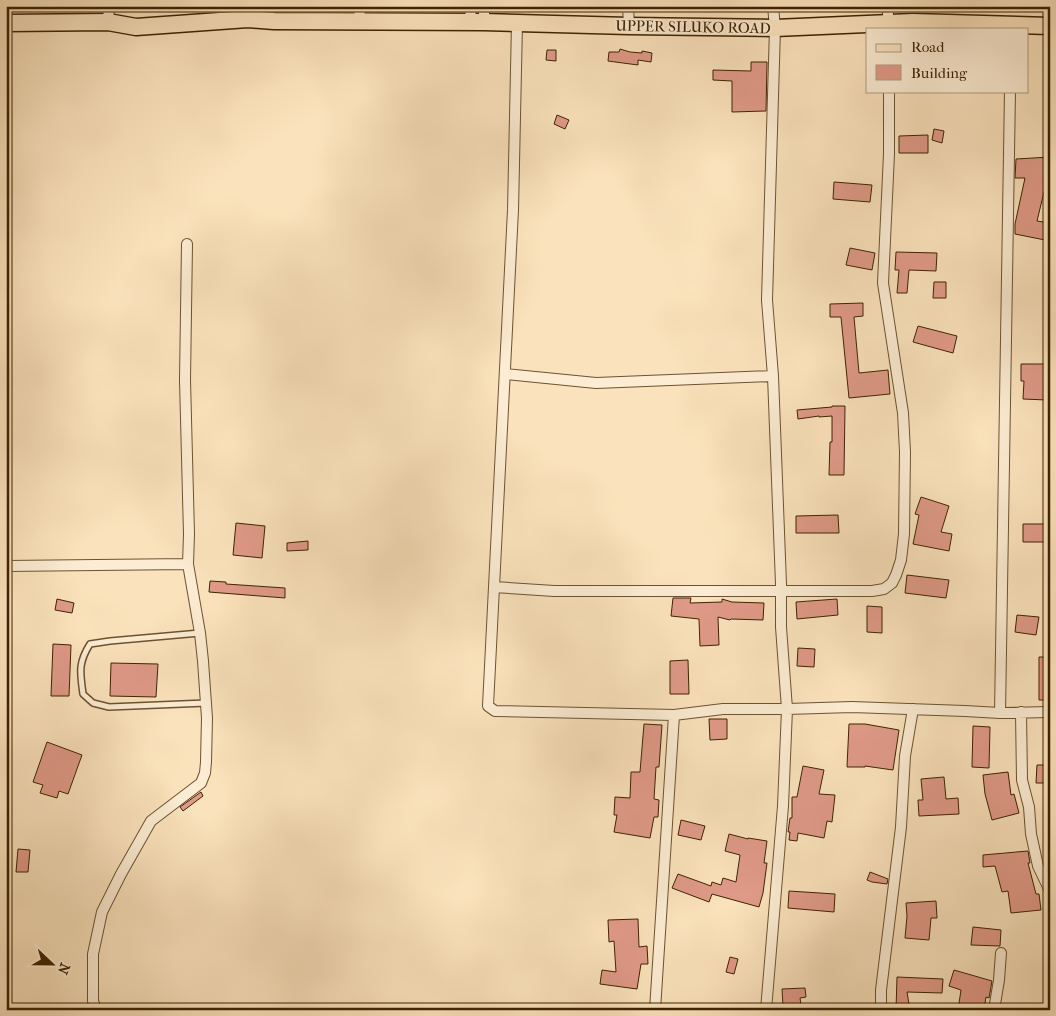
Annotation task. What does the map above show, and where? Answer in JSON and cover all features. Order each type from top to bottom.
[{"type":"main road","name":"UPPER SILUKO ROAD","points":[[9,25],[109,14],[136,27],[248,12],[274,21],[360,14],[478,14],[518,23],[629,26],[775,28],[1050,26]]},
{"type":"street","points":[[628,6],[629,26]]},
{"type":"street","points":[[766,1010],[783,806],[787,709],[781,627],[773,376],[767,300],[775,28],[773,6]]},
{"type":"street","points":[[888,6],[888,26]]},
{"type":"street","points":[[518,23],[513,210],[488,706],[495,711],[674,715],[723,709],[852,707],[1000,713],[1050,712]]},
{"type":"street","points":[[494,587],[554,591],[872,591],[884,589],[892,583],[901,560],[904,534],[904,432],[898,376],[883,283],[889,154],[889,92]]},
{"type":"street","points":[[1000,713],[1010,92]]},
{"type":"street","points":[[96,1010],[93,1000],[93,954],[102,912],[151,821],[201,783],[205,774],[207,718],[204,661],[188,564],[185,380],[187,244]]},
{"type":"street","points":[[505,374],[596,383],[773,376]]},
{"type":"street","points":[[6,566],[188,564]]},
{"type":"street","points":[[881,1010],[881,990],[901,827],[904,756],[913,709]]},
{"type":"street","points":[[1021,712],[1022,780],[1029,807],[1031,834],[1038,866],[1050,891]]},
{"type":"street","points":[[655,1010],[674,715]]},
{"type":"street","points":[[994,1010],[1001,953]]},
{"type":"lane","points":[[200,633],[90,644],[83,656],[80,672],[83,694],[93,703],[109,707],[206,703]]},
{"type":"building","points":[[620,49],[630,52],[642,53],[642,51],[652,53],[651,62],[638,60],[638,65],[608,61],[609,52],[619,52]]},
{"type":"building","points":[[547,50],[556,50],[556,61],[546,60]]},
{"type":"building","points":[[751,62],[767,62],[766,111],[732,112],[732,81],[713,80],[713,70],[751,71]]},
{"type":"building","points":[[557,115],[569,120],[565,129],[554,124]]},
{"type":"building","points":[[934,129],[944,131],[942,143],[932,140]]},
{"type":"building","points":[[928,135],[928,153],[899,153],[899,136]]},
{"type":"building","points":[[1050,157],[1050,192],[1044,192],[1037,221],[1050,223],[1050,241],[1015,234],[1015,224],[1025,178],[1015,178],[1016,159]]},
{"type":"building","points":[[834,182],[872,185],[870,202],[833,199]]},
{"type":"building","points":[[850,248],[875,253],[872,270],[846,265]]},
{"type":"building","points":[[896,252],[937,253],[936,271],[909,270],[907,293],[897,293],[899,270],[895,270]]},
{"type":"building","points":[[934,282],[946,282],[946,298],[933,298]]},
{"type":"building","points":[[863,303],[863,316],[854,317],[859,373],[888,370],[890,394],[849,398],[841,317],[830,317],[830,304]]},
{"type":"building","points":[[918,326],[957,336],[953,353],[913,342]]},
{"type":"building","points":[[1021,364],[1050,364],[1047,400],[1023,399],[1024,381],[1021,381]]},
{"type":"building","points":[[845,406],[844,475],[829,475],[832,416],[798,419],[797,410]]},
{"type":"building","points":[[921,497],[949,506],[941,532],[952,534],[949,551],[913,544],[919,515],[915,514]]},
{"type":"building","points":[[838,515],[839,533],[796,533],[796,516]]},
{"type":"building","points":[[236,523],[265,526],[262,558],[233,555]]},
{"type":"building","points":[[1023,524],[1050,524],[1050,542],[1023,542]]},
{"type":"building","points":[[308,541],[308,550],[287,551],[287,543]]},
{"type":"building","points":[[907,575],[949,580],[946,598],[905,593]]},
{"type":"building","points":[[210,581],[226,582],[226,584],[285,588],[285,598],[209,592]]},
{"type":"building","points":[[673,598],[691,598],[690,603],[722,602],[722,599],[732,602],[764,603],[763,620],[730,620],[718,617],[719,645],[700,646],[699,619],[671,616]]},
{"type":"building","points":[[57,599],[74,603],[72,613],[55,610]]},
{"type":"building","points":[[837,599],[838,615],[797,619],[796,602]]},
{"type":"building","points":[[867,606],[882,607],[882,633],[867,632]]},
{"type":"building","points":[[1017,615],[1039,617],[1036,635],[1015,632]]},
{"type":"building","points":[[53,644],[71,645],[69,696],[51,696]]},
{"type":"building","points":[[798,648],[815,649],[814,667],[797,666]]},
{"type":"building","points":[[1039,657],[1050,657],[1050,700],[1039,700]]},
{"type":"building","points":[[688,660],[689,694],[670,694],[670,661]]},
{"type":"building","points":[[111,663],[158,664],[156,697],[110,696]]},
{"type":"building","points":[[709,719],[727,719],[727,739],[710,740]]},
{"type":"building","points":[[644,724],[662,725],[659,767],[656,767],[654,799],[659,800],[658,817],[654,817],[650,838],[614,832],[617,815],[614,815],[615,797],[630,798],[631,772],[640,772]]},
{"type":"building","points":[[849,724],[865,724],[899,730],[893,770],[865,766],[847,767]]},
{"type":"building","points":[[973,726],[990,727],[989,768],[972,767]]},
{"type":"building","points":[[47,742],[82,755],[68,794],[59,791],[57,798],[40,793],[43,785],[33,782]]},
{"type":"building","points":[[1037,765],[1050,765],[1050,783],[1036,783]]},
{"type":"building","points":[[803,766],[824,770],[819,794],[835,795],[832,822],[827,821],[824,838],[798,833],[797,841],[789,840],[790,832],[788,832],[790,818],[792,818],[792,797],[797,797]]},
{"type":"building","points":[[1008,772],[1011,795],[1014,794],[1019,813],[992,820],[985,794],[983,775]]},
{"type":"building","points":[[944,777],[946,799],[958,798],[959,814],[919,816],[918,800],[923,800],[921,779]]},
{"type":"building","points":[[201,792],[203,796],[183,811],[180,807]]},
{"type":"building","points":[[681,820],[705,826],[701,840],[678,835]]},
{"type":"building","points":[[729,834],[767,841],[764,863],[767,863],[759,907],[712,894],[709,902],[672,888],[678,874],[711,886],[712,882],[721,885],[723,878],[736,882],[740,855],[725,851]]},
{"type":"building","points":[[18,849],[30,850],[28,872],[16,872]]},
{"type":"building","points":[[1028,851],[1030,863],[1028,863],[1036,894],[1039,894],[1041,910],[1011,913],[1008,891],[1002,892],[995,866],[983,867],[983,855]]},
{"type":"building","points":[[870,872],[888,879],[887,884],[867,880]]},
{"type":"building","points":[[789,891],[835,894],[834,912],[788,908]]},
{"type":"building","points":[[936,901],[937,918],[931,918],[929,940],[905,938],[906,903]]},
{"type":"building","points":[[638,919],[639,947],[647,946],[648,964],[641,964],[637,989],[600,984],[602,970],[616,972],[614,941],[609,942],[608,920]]},
{"type":"building","points":[[973,927],[1001,930],[1000,946],[971,945]]},
{"type":"building","points":[[730,957],[738,959],[734,974],[726,972]]},
{"type":"building","points":[[954,970],[992,981],[989,998],[986,997],[984,1010],[958,1010],[961,990],[949,986]]},
{"type":"building","points":[[897,977],[943,979],[942,993],[907,992],[910,1010],[896,1010]]},
{"type":"building","points":[[805,988],[806,997],[800,998],[801,1005],[783,1006],[782,989]]}]
